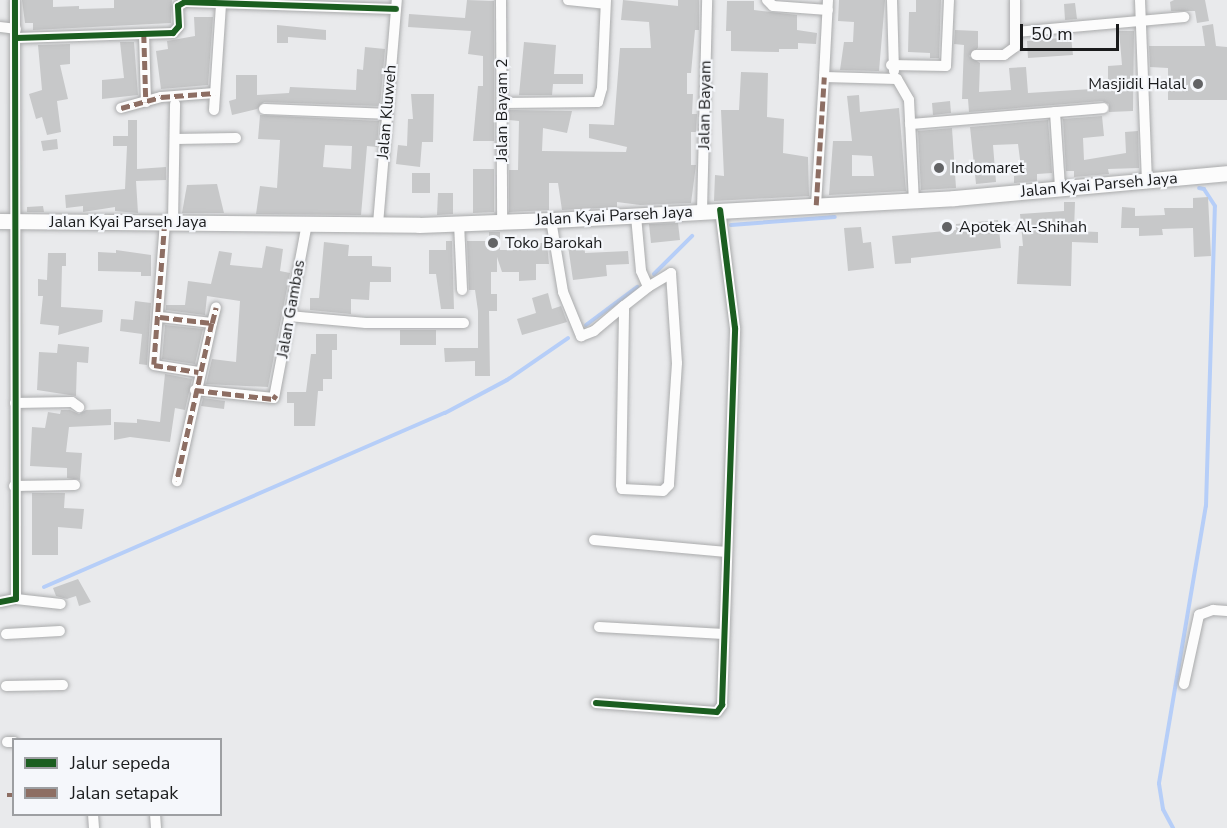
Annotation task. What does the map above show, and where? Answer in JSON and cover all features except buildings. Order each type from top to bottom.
[{"type":"main road","name":"Jalan Kyai Parseh Jaya","points":[[8,221],[378,224],[551,220],[914,201],[1227,173]]},
{"type":"street","points":[[15,0],[16,33],[8,221],[15,403],[16,599]]},
{"type":"street","name":"Jalan Bayam 2","points":[[501,0],[502,221]]},
{"type":"street","points":[[502,103],[598,102],[602,88],[606,2],[568,0]]},
{"type":"street","name":"Jalan Bayam","points":[[702,211],[707,0]]},
{"type":"street","points":[[767,0],[773,6],[828,5],[816,205]]},
{"type":"street","points":[[892,0],[891,65],[909,100],[914,201]]},
{"type":"street","points":[[891,65],[946,66],[949,0]]},
{"type":"street","points":[[976,55],[1009,54],[1015,47],[1015,0]]},
{"type":"street","points":[[1140,0],[1148,181]]},
{"type":"street","points":[[0,27],[16,33],[144,34],[177,30],[181,3],[397,4]]},
{"type":"street","points":[[214,110],[221,4]]},
{"type":"street","name":"Jalan Kluweh","points":[[378,224],[397,4]]},
{"type":"street","points":[[1016,32],[1184,17]]},
{"type":"street","points":[[144,34],[146,102]]},
{"type":"street","points":[[824,77],[897,79]]},
{"type":"street","points":[[121,108],[181,93],[215,93]]},
{"type":"street","points":[[175,104],[169,222],[154,367],[198,372]]},
{"type":"street","points":[[910,124],[1103,108]]},
{"type":"street","points":[[264,110],[386,114]]},
{"type":"street","points":[[1054,112],[1060,188]]},
{"type":"street","points":[[175,139],[236,138]]},
{"type":"street","points":[[596,703],[721,710],[735,328],[720,210]]},
{"type":"street","points":[[636,216],[641,271],[648,287]]},
{"type":"street","points":[[551,220],[563,292],[581,336],[594,331],[624,306],[648,287],[671,273],[676,363],[669,485],[663,491],[622,489],[621,485],[624,306]]},
{"type":"street","name":"Jalan Gambas","points":[[195,390],[273,399],[276,395],[307,223]]},
{"type":"street","points":[[459,223],[462,290]]},
{"type":"street","points":[[177,481],[198,372],[216,307]]},
{"type":"street","points":[[289,316],[366,322],[464,323]]},
{"type":"street","points":[[160,317],[212,323]]},
{"type":"street","points":[[15,403],[72,402],[79,407]]},
{"type":"street","points":[[14,486],[75,485]]},
{"type":"street","points":[[594,540],[726,552]]},
{"type":"street","points":[[0,602],[16,599],[61,604]]},
{"type":"street","points":[[1184,684],[1199,615],[1213,610],[1227,611]]},
{"type":"street","points":[[599,627],[724,634]]},
{"type":"street","points":[[6,634],[60,631]]},
{"type":"street","points":[[6,686],[63,685]]},
{"type":"waterway","points":[[1173,828],[1163,809],[1159,783],[1206,506],[1215,206],[1204,189],[1199,188]]},
{"type":"waterway","points":[[731,225],[835,217]]},
{"type":"waterway","points":[[654,274],[692,236]]},
{"type":"waterway","points":[[586,325],[637,287]]},
{"type":"waterway","points":[[44,587],[445,413],[507,380],[568,338]]},
{"type":"marked path","points":[[144,34],[146,102]]},
{"type":"marked path","points":[[816,205],[824,77]]},
{"type":"marked path","points":[[121,108],[161,97],[215,93]]},
{"type":"marked path","points":[[165,222],[154,365],[198,372]]},
{"type":"marked path","points":[[212,323],[216,307]]},
{"type":"marked path","points":[[160,317],[212,323],[177,481]]},
{"type":"marked path","points":[[195,390],[273,399],[276,395]]},
{"type":"marked path","points":[[7,795],[12,795]]},
{"type":"cycle path","points":[[0,602],[16,599],[15,0]]},
{"type":"cycle path","points":[[16,38],[173,33],[179,26],[178,6],[185,2],[396,9]]},
{"type":"cycle path","points":[[596,703],[717,712],[722,705],[735,328],[720,210]]},
{"type":"place","name":"Masjidil Halal","points":[[1198,84]]},
{"type":"place","name":"Indomaret","points":[[939,168]]},
{"type":"place","name":"Apotek Al-Shihah","points":[[947,227]]},
{"type":"place","name":"Toko Barokah","points":[[493,243]]}]
